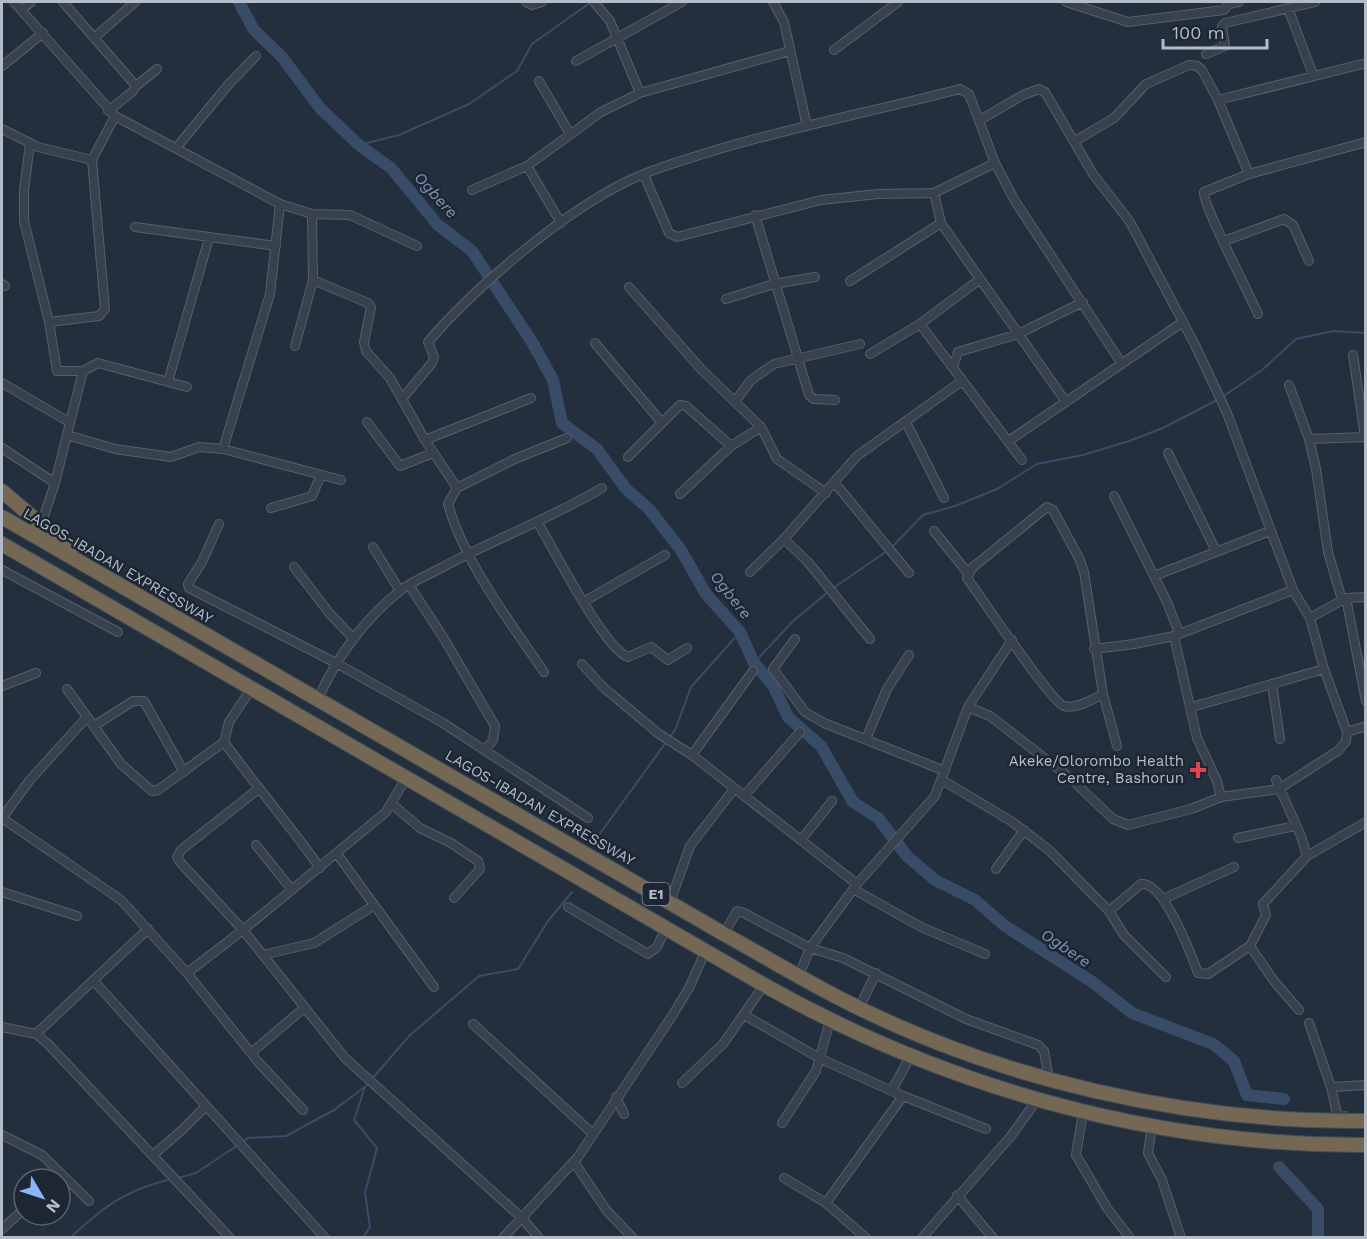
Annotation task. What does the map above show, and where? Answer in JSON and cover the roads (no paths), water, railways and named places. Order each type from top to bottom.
[{"type":"highway","points":[[2,490],[83,564]]},
{"type":"highway","name":"LAGOS-IBADAN EXPRESSWAY","points":[[2,517],[724,934],[859,1008],[967,1053],[1049,1079],[1131,1098],[1223,1113],[1307,1121],[1365,1122]]},
{"type":"highway","name":"E1","points":[[2,543],[705,952],[830,1021],[910,1057],[1037,1100],[1152,1126],[1241,1138],[1365,1145]]},
{"type":"highway","points":[[2,551],[64,581]]},
{"type":"street","points":[[14,2],[74,67],[111,113],[280,204],[312,214],[351,215],[417,246]]},
{"type":"street","points":[[21,10],[31,2]]},
{"type":"street","points":[[63,2],[136,86]]},
{"type":"street","points":[[94,38],[135,2]]},
{"type":"street","points":[[526,2],[532,5],[542,2]]},
{"type":"street","points":[[594,2],[610,21],[615,38],[640,93]]},
{"type":"street","points":[[576,62],[682,2]]},
{"type":"street","points":[[773,2],[784,22],[807,126]]},
{"type":"street","points":[[834,50],[898,2]]},
{"type":"street","points":[[1066,2],[1128,22],[1200,15],[1224,10],[1229,3],[1239,2]]},
{"type":"street","points":[[1206,54],[1225,46],[1222,26],[1225,22],[1315,2]]},
{"type":"street","points":[[1288,8],[1313,75]]},
{"type":"street","points":[[2,66],[43,33]]},
{"type":"street","points":[[472,190],[527,166],[600,112],[640,93],[789,51]]},
{"type":"street","points":[[177,147],[228,85],[256,56]]},
{"type":"street","points":[[1218,100],[1365,63]]},
{"type":"street","points":[[1075,141],[1114,118],[1146,84],[1189,65],[1202,70],[1218,100],[1250,174]]},
{"type":"street","points":[[50,322],[99,316],[105,309],[92,160],[111,113],[132,93],[136,86],[158,69]]},
{"type":"street","points":[[539,81],[570,134]]},
{"type":"street","points":[[402,399],[432,363],[434,357],[428,342],[499,271],[561,223],[621,184],[698,156],[807,126],[960,89],[969,94],[995,163],[1030,227],[1083,302],[1122,364]]},
{"type":"street","points":[[968,707],[990,716],[1069,777],[1120,824],[1136,825],[1191,809],[1221,797],[1279,789],[1339,750],[1346,741],[1347,732],[1324,669],[1310,618],[1293,590],[1227,413],[1183,322],[1130,222],[1093,174],[1045,92],[1039,89],[1023,94],[980,120]]},
{"type":"street","points":[[2,129],[30,144],[92,160]]},
{"type":"street","points":[[1258,314],[1210,216],[1204,192],[1250,174],[1365,142]]},
{"type":"street","points":[[30,144],[25,183],[24,221],[50,322],[57,371],[83,371]]},
{"type":"street","points":[[644,175],[654,204],[673,237],[821,200],[878,194],[934,193],[995,163]]},
{"type":"street","points":[[527,166],[561,223]]},
{"type":"street","points":[[934,193],[941,223],[1066,402]]},
{"type":"street","points":[[223,449],[270,294],[280,204]]},
{"type":"street","points":[[295,345],[313,280],[312,214]]},
{"type":"street","points":[[755,215],[809,395],[813,399],[835,400]]},
{"type":"street","points":[[1224,241],[1284,219],[1293,225],[1309,261]]},
{"type":"street","points":[[850,281],[941,223]]},
{"type":"street","points":[[135,227],[276,246]]},
{"type":"street","points":[[168,381],[209,238]]},
{"type":"street","points":[[726,299],[774,284],[816,277]]},
{"type":"street","points":[[313,280],[368,303],[371,307],[364,347],[390,378],[425,441],[457,488]]},
{"type":"street","points":[[870,354],[920,324],[980,280]]},
{"type":"street","points":[[629,287],[701,369],[761,427],[777,459],[826,493]]},
{"type":"street","points":[[953,367],[958,352],[1018,334],[1083,302]]},
{"type":"street","points":[[1010,440],[1183,322]]},
{"type":"street","points":[[920,324],[1010,440],[1022,460]]},
{"type":"street","points":[[595,343],[662,423]]},
{"type":"street","points":[[735,400],[762,372],[774,364],[860,344]]},
{"type":"street","points":[[1309,439],[1365,437],[1353,355]]},
{"type":"street","points":[[41,525],[55,483],[83,371],[91,364],[98,363],[187,387]]},
{"type":"street","points":[[750,572],[784,539],[870,445],[962,381]]},
{"type":"street","points":[[2,383],[69,422]]},
{"type":"street","points":[[1289,385],[1309,439],[1316,469],[1328,552],[1344,599],[1365,701]]},
{"type":"street","points":[[425,441],[531,398]]},
{"type":"street","points":[[628,457],[675,408],[686,406],[731,446]]},
{"type":"street","points":[[367,422],[399,466],[434,453]]},
{"type":"street","points":[[906,422],[944,498]]},
{"type":"street","points":[[680,494],[731,446],[761,427]]},
{"type":"street","points":[[68,435],[115,449],[171,457],[200,447],[223,449],[320,477],[341,480]]},
{"type":"street","points":[[544,672],[501,609],[469,552],[448,504],[457,488],[514,459],[567,438]]},
{"type":"street","points":[[2,448],[55,483]]},
{"type":"street","points":[[1168,453],[1215,551]]},
{"type":"street","points":[[271,508],[312,496],[320,477]]},
{"type":"street","points":[[834,482],[909,573]]},
{"type":"street","points":[[318,699],[336,663],[354,639],[400,591],[469,552],[537,523],[602,488]]},
{"type":"street","points":[[1114,496],[1154,576],[1177,634],[1197,738],[1215,775],[1221,797]]},
{"type":"street","points":[[1103,694],[1071,708],[1062,706],[1029,666],[967,578],[968,572],[1047,507],[1052,508],[1080,558],[1103,694],[1117,746]]},
{"type":"street","points":[[537,523],[598,625],[623,655],[632,657],[651,647],[668,660],[687,648]]},
{"type":"street","points":[[219,524],[202,562],[188,584],[189,588],[336,663],[485,750],[588,818]]},
{"type":"street","points":[[934,531],[968,572]]},
{"type":"street","points":[[1154,576],[1270,531]]},
{"type":"street","points":[[784,539],[808,561],[870,639]]},
{"type":"street","points":[[373,547],[400,591]]},
{"type":"street","points":[[585,601],[665,555]]},
{"type":"street","points":[[294,567],[330,614],[354,639]]},
{"type":"street","points":[[2,570],[118,632]]},
{"type":"street","points":[[409,585],[443,637],[495,726],[493,740],[485,750]]},
{"type":"street","points":[[1095,649],[1134,644],[1177,634],[1293,590]]},
{"type":"street","points":[[1310,618],[1344,599],[1365,597]]},
{"type":"street","points":[[795,639],[775,664],[774,674],[813,717],[945,771]]},
{"type":"street","points":[[799,976],[810,948],[855,887],[935,796],[968,707],[1012,640]]},
{"type":"street","points":[[866,739],[887,689],[909,655]]},
{"type":"street","points":[[582,664],[603,687],[659,734],[692,755],[801,840],[855,887],[921,927],[985,954]]},
{"type":"street","points":[[1192,707],[1324,669]]},
{"type":"street","points":[[692,755],[753,671]]},
{"type":"street","points":[[2,686],[36,673]]},
{"type":"street","points":[[1272,684],[1280,739]]},
{"type":"street","points":[[67,689],[125,769],[147,789],[158,790],[224,742],[229,722],[251,689]]},
{"type":"street","points":[[94,726],[133,701],[144,701],[184,772]]},
{"type":"street","points":[[87,717],[30,780],[2,818],[105,888],[148,929],[187,972],[251,1053],[303,1110]]},
{"type":"street","points":[[1347,732],[1365,726]]},
{"type":"street","points":[[744,796],[800,732]]},
{"type":"street","points":[[224,742],[257,789],[290,825],[320,868]]},
{"type":"street","points":[[187,972],[337,854],[392,804],[406,778]]},
{"type":"street","points":[[942,780],[1024,830],[1049,850],[1109,910],[1124,935],[1166,977]]},
{"type":"street","points":[[1276,780],[1301,836],[1307,856]]},
{"type":"street","points":[[257,789],[182,850],[177,857],[243,930],[304,1008],[367,1080],[522,1218],[539,1238]]},
{"type":"street","points":[[670,902],[690,846],[734,789]]},
{"type":"street","points":[[801,840],[832,801]]},
{"type":"street","points":[[392,804],[420,828],[451,843],[478,861],[480,869],[454,898]]},
{"type":"street","points":[[1109,910],[1141,884],[1151,887],[1163,899],[1186,942],[1198,973],[1208,974],[1250,946],[1266,915],[1263,904],[1307,856],[1365,822]]},
{"type":"street","points":[[1238,838],[1295,826]]},
{"type":"street","points":[[996,869],[1024,830]]},
{"type":"street","points":[[256,845],[292,890]]},
{"type":"street","points":[[337,854],[373,906],[435,987]]},
{"type":"street","points":[[1163,899],[1234,867]]},
{"type":"street","points":[[2,892],[77,916]]},
{"type":"street","points":[[263,955],[314,943],[373,906]]},
{"type":"street","points":[[568,907],[648,954],[657,947],[666,928]]},
{"type":"street","points":[[724,934],[737,911],[810,948],[843,958],[966,1019],[1041,1047],[1049,1079]]},
{"type":"street","points":[[36,1034],[148,929]]},
{"type":"street","points":[[1250,946],[1274,981],[1299,1010]]},
{"type":"street","points":[[503,1238],[574,1162],[677,1007],[705,952]]},
{"type":"street","points":[[859,1008],[876,973]]},
{"type":"street","points":[[94,981],[325,1238]]},
{"type":"street","points":[[682,1083],[723,1044],[764,985]]},
{"type":"street","points":[[251,1053],[304,1008]]},
{"type":"street","points":[[744,1015],[821,1059],[903,1096],[986,1129]]},
{"type":"street","points":[[782,1123],[816,1071],[830,1021]]},
{"type":"street","points":[[1309,1023],[1331,1086],[1337,1114],[1365,1115]]},
{"type":"street","points":[[473,1024],[593,1134]]},
{"type":"street","points":[[2,1028],[36,1034],[175,1176],[230,1238]]},
{"type":"street","points":[[892,1090],[910,1057]]},
{"type":"street","points":[[1331,1086],[1365,1085]]},
{"type":"street","points":[[826,1203],[903,1096]]},
{"type":"street","points":[[616,1097],[624,1114]]},
{"type":"street","points":[[922,1238],[957,1195],[1011,1136],[1037,1100]]},
{"type":"street","points":[[153,1155],[206,1106]]},
{"type":"street","points":[[1083,1112],[1076,1155],[1107,1208],[1130,1238]]},
{"type":"street","points":[[1152,1126],[1148,1153],[1162,1180],[1181,1238]]},
{"type":"street","points":[[2,1135],[33,1149],[51,1167]]},
{"type":"street","points":[[574,1162],[607,1211],[633,1238]]},
{"type":"street","points":[[784,1178],[826,1203],[866,1238]]},
{"type":"street","points":[[72,1186],[89,1201]]},
{"type":"street","points":[[957,1195],[993,1238]]},
{"type":"waterway","name":"Ogbere","points":[[239,2],[254,30],[282,57],[320,108],[359,145],[391,168],[438,225],[472,251],[532,342],[553,380],[562,423],[597,449],[626,489],[649,509],[681,550],[706,594],[740,632],[754,663],[773,685],[788,717],[821,746],[853,802],[878,818],[907,856],[935,880],[975,900],[1005,926],[1091,981],[1132,1013],[1213,1044],[1234,1061],[1247,1095],[1284,1099]]},
{"type":"waterway","points":[[359,145],[399,135],[469,104],[517,71],[532,44],[591,2]]},
{"type":"waterway","points":[[1222,397],[1262,370],[1296,339],[1333,331],[1366,333]]},
{"type":"waterway","points":[[892,547],[923,515],[955,506],[997,489],[1037,464],[1083,455],[1163,428],[1217,400]]},
{"type":"waterway","points":[[832,589],[887,551]]},
{"type":"waterway","points":[[754,663],[793,621],[828,592]]},
{"type":"waterway","points":[[670,737],[676,728],[691,687],[740,632]]},
{"type":"waterway","points":[[596,839],[667,741]]},
{"type":"waterway","points":[[243,1142],[248,1138],[286,1136],[334,1110],[366,1086],[409,1036],[479,976],[518,969],[548,921],[572,892]]},
{"type":"waterway","points":[[363,1238],[370,1227],[365,1193],[377,1148],[354,1120],[365,1087]]},
{"type":"waterway","points":[[178,1178],[196,1173],[238,1145]]},
{"type":"waterway","name":"Ogbere","points":[[1279,1167],[1318,1209],[1318,1238]]},
{"type":"waterway","points":[[70,1238],[116,1201],[142,1188],[172,1179]]},
{"type":"place","name":"Akeke/Olorombo Health Centre, Bashorun","points":[[1198,770]]}]
